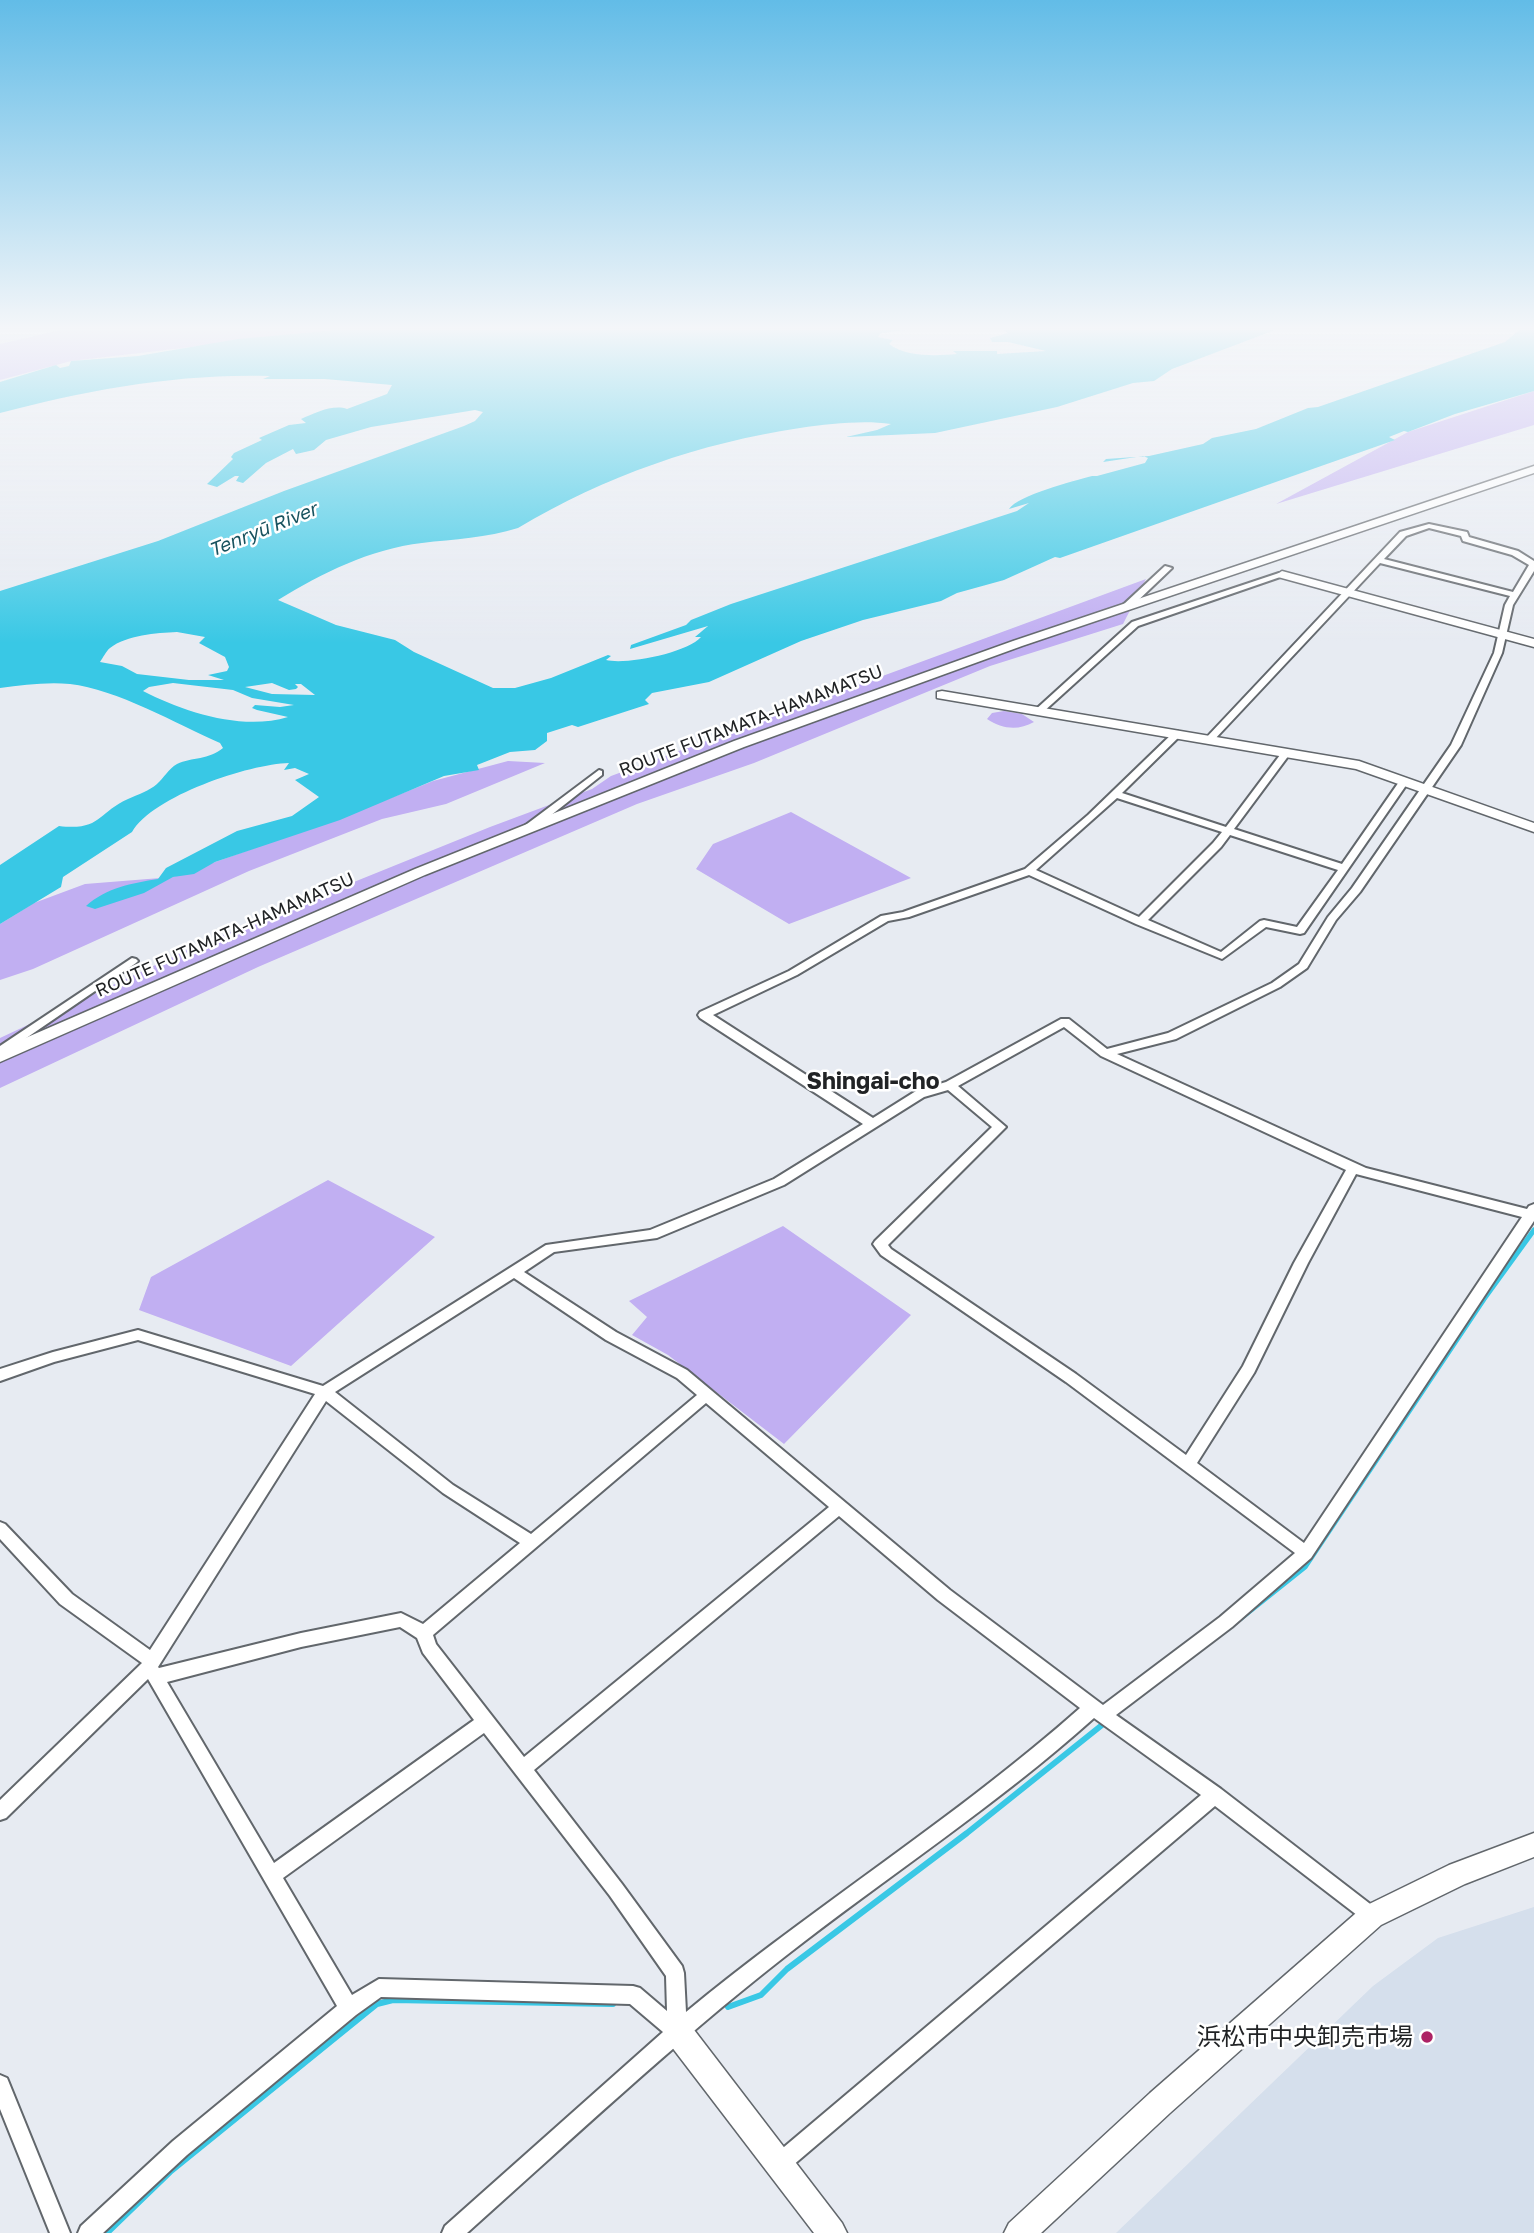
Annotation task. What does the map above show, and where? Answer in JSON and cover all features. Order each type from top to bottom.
[{"type":"main road","name":"ROUTE FUTAMATA-HAMAMATSU","points":[[0,1054],[430,867],[845,705],[1534,469]]},
{"type":"main road","points":[[1282,575],[1534,643]]},
{"type":"main road","points":[[942,695],[1359,765],[1534,828]]},
{"type":"main road","points":[[1019,2233],[1160,2103],[1372,1916],[1458,1874],[1534,1845]]},
{"type":"main road","points":[[678,2032],[832,2233]]},
{"type":"street","points":[[1105,1053],[1172,1036],[1276,985],[1303,967],[1332,919],[1420,800],[1424,788],[1456,745],[1498,653],[1500,634],[1515,595],[1533,564],[1515,552],[1429,526],[1403,534],[1210,740]]},
{"type":"street","points":[[1378,560],[1515,595]]},
{"type":"street","points":[[1126,607],[1168,568]]},
{"type":"street","points":[[1039,711],[1135,624],[1282,575]]},
{"type":"street","points":[[873,1124],[704,1016],[793,973],[885,918],[905,915],[1029,871],[1177,734]]},
{"type":"street","points":[[1140,922],[1230,830],[1286,753]]},
{"type":"street","points":[[526,830],[598,774]]},
{"type":"street","points":[[1029,871],[1222,956],[1264,923],[1300,931],[1343,868],[1372,832],[1404,781]]},
{"type":"street","points":[[1115,794],[1343,868]]},
{"type":"street","points":[[0,1054],[132,961]]},
{"type":"street","points":[[0,1812],[152,1668],[324,1392],[551,1248],[652,1235],[779,1182],[920,1094],[950,1085],[1065,1022],[1105,1053],[1353,1168],[1533,1213],[1306,1553],[1226,1622],[1098,1712],[937,1836],[779,1950],[678,2032],[452,2233]]},
{"type":"street","points":[[950,1085],[1000,1127],[880,1244],[896,1259],[1071,1378],[1306,1553]]},
{"type":"street","points":[[1187,1466],[1249,1369],[1301,1263],[1353,1168]]},
{"type":"street","points":[[514,1272],[611,1336],[682,1374],[944,1595],[1098,1712],[1216,1795],[1372,1916]]},
{"type":"street","points":[[0,1375],[53,1357],[138,1335],[324,1392],[448,1489],[531,1542]]},
{"type":"street","points":[[424,1633],[706,1395]]},
{"type":"street","points":[[522,1769],[839,1507]]},
{"type":"street","points":[[0,1529],[66,1599],[152,1668],[349,2008]]},
{"type":"street","points":[[152,1668],[401,1620],[424,1633],[429,1648],[616,1890],[675,1973],[678,2032]]},
{"type":"street","points":[[272,1875],[485,1723]]},
{"type":"street","points":[[778,2165],[1216,1795]]},
{"type":"street","points":[[88,2233],[180,2148],[349,2008],[379,1988],[633,1995],[678,2032]]},
{"type":"street","points":[[0,2085],[60,2233]]},
{"type":"shaded area","points":[[1404,434],[1504,434],[1276,504]]},
{"type":"shaded area","points":[[1146,579],[1123,624],[990,666],[754,763],[637,804],[258,967],[0,1088],[0,1038],[198,945],[490,827],[592,789],[611,776]]},
{"type":"shaded area","points":[[1004,711],[1022,714],[1034,722],[1010,728],[987,719],[992,713]]},
{"type":"shaded area","points":[[508,761],[545,763],[446,804],[382,819],[249,871],[33,969],[0,980],[0,924],[34,903],[85,884],[173,877],[356,812],[433,781]]},
{"type":"shaded area","points":[[791,812],[911,878],[789,924],[696,869],[713,844]]},
{"type":"shaded area","points":[[328,1180],[435,1237],[291,1366],[139,1310],[151,1277]]},
{"type":"shaded area","points":[[783,1226],[911,1315],[784,1444],[668,1355],[632,1335],[647,1317],[629,1301]]},
{"type":"shaded area","name":"浜松市中央卸売市場","points":[[1534,1907],[1534,2233],[1116,2233],[1373,1986],[1438,1938]]},
{"type":"water","points":[[268,434],[346,434],[326,440],[314,450],[296,454],[293,449],[266,463],[243,483],[236,481],[239,476],[235,476],[217,487],[207,484],[233,459],[231,457],[234,453],[262,440],[259,438]]},
{"type":"water","name":"Tenryū River","points":[[441,434],[762,434],[690,453],[619,477],[518,528],[482,536],[403,546],[365,557],[329,572],[278,600],[336,625],[395,640],[414,652],[493,688],[515,688],[551,678],[608,655],[611,656],[606,660],[627,661],[670,653],[694,643],[701,637],[695,637],[708,626],[630,649],[631,645],[686,625],[691,620],[731,604],[1017,511],[1029,503],[1009,509],[1023,499],[1047,489],[1145,463],[1148,458],[1144,456],[1203,444],[1212,438],[1231,434],[1396,434],[1389,437],[1395,440],[1060,558],[1055,557],[1004,580],[957,593],[941,601],[863,620],[801,641],[709,682],[652,693],[645,700],[649,704],[578,727],[572,725],[547,733],[547,741],[535,750],[510,752],[477,765],[479,770],[444,776],[340,820],[215,862],[194,874],[173,877],[144,893],[95,909],[86,906],[111,891],[158,879],[166,868],[237,831],[292,816],[319,797],[295,780],[309,774],[295,768],[284,770],[289,763],[251,769],[203,784],[160,806],[132,832],[63,877],[61,887],[0,924],[0,865],[59,826],[83,826],[98,820],[118,804],[160,782],[177,764],[212,755],[223,748],[220,743],[146,708],[88,687],[52,683],[0,688],[0,591],[158,541],[284,491]],"holes":[[[177,632],[205,637],[199,643],[225,657],[229,667],[227,671],[208,675],[224,680],[189,680],[137,674],[122,666],[100,662],[110,648],[133,637]],[[173,683],[233,690],[252,698],[294,705],[255,705],[252,708],[288,717],[252,722],[195,712],[143,691],[149,687]],[[272,683],[289,690],[296,689],[298,687],[295,684],[301,684],[315,695],[272,694],[245,687]]]},
{"type":"water","points":[[858,434],[908,434],[846,437]]},
{"type":"water","points":[[1138,457],[1103,462],[1106,459]]},
{"type":"waterway","points":[[1240,1619],[1305,1567],[1484,1299],[1534,1230]]},
{"type":"waterway","points":[[728,2007],[761,1995],[787,1969],[967,1833],[1102,1725]]},
{"type":"waterway","points":[[107,2233],[170,2172],[377,2004],[393,2000],[613,2004]]},
{"type":"place","name":"浜松市中央卸売市場","points":[[1427,2037]]},
{"type":"district","name":"Shingai-cho","points":[[873,1082]]}]
